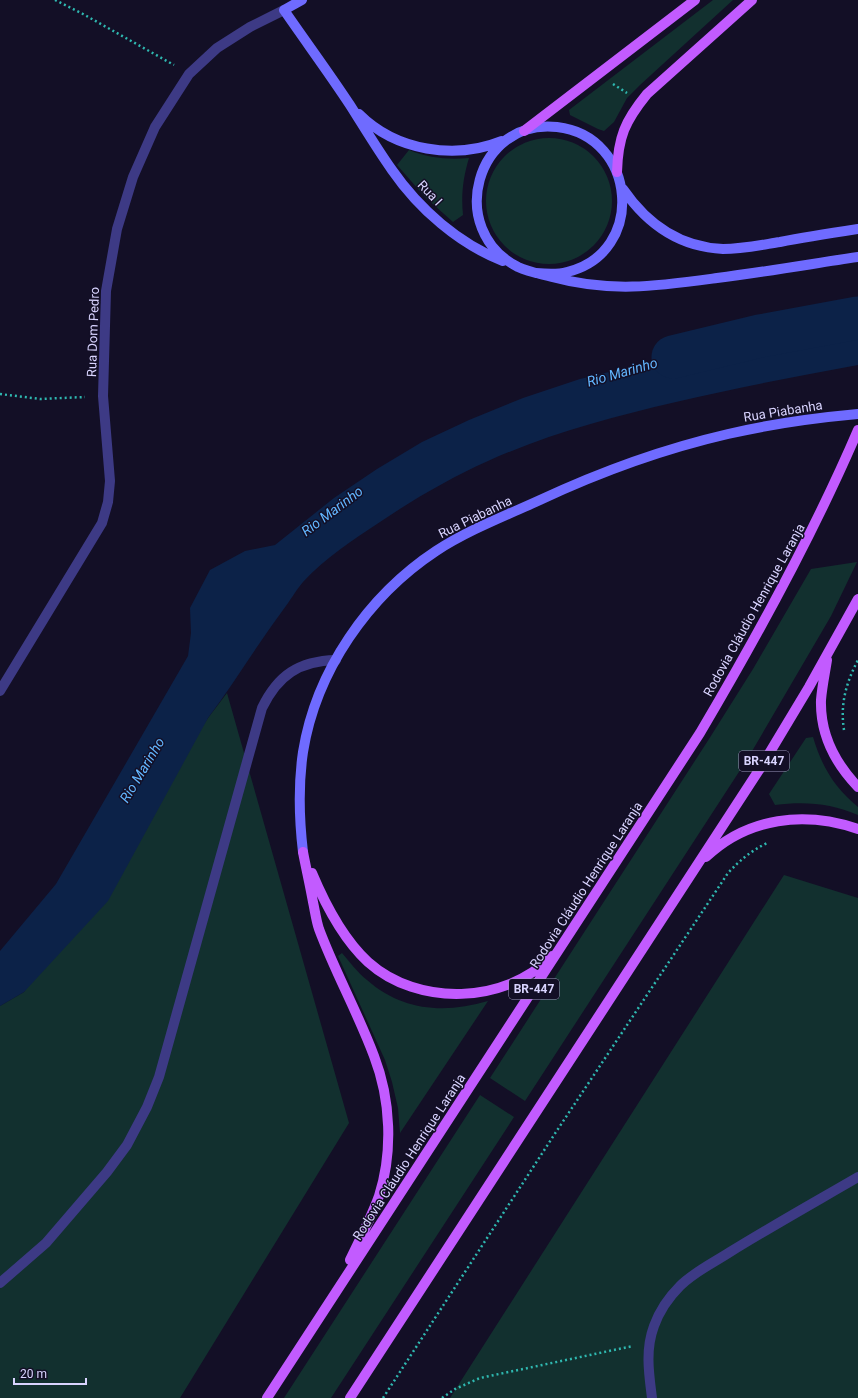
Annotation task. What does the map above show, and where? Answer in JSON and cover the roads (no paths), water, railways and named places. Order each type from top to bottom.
[{"type":"main road","name":"Rua Dom Pedro","points":[[284,10],[302,0]]},
{"type":"main road","points":[[695,0],[524,131],[510,138],[498,148],[488,160],[480,174],[476,190],[476,206],[479,221],[485,236],[494,249],[506,260],[520,268],[566,281],[625,288],[653,287],[754,273],[858,256]]},
{"type":"main road","points":[[617,172],[620,139],[635,108],[647,94],[752,0]]},
{"type":"main road","name":"Rua I","points":[[284,10],[350,104],[393,171],[429,212],[451,232],[473,246],[520,268]]},
{"type":"main road","name":"Rua I","points":[[350,104],[363,118],[379,130],[396,139],[415,146],[434,150],[453,151],[492,145],[510,138]]},
{"type":"main road","points":[[524,131],[540,127],[556,127],[571,130],[586,137],[599,146],[610,158],[622,187],[623,203],[621,219],[615,234],[607,247],[582,267],[567,272],[551,274],[536,273]]},
{"type":"main road","points":[[622,187],[634,204],[648,219],[665,232],[684,241],[703,246],[723,249],[743,248],[858,229]]},
{"type":"main road","name":"Rua Piabanha","points":[[303,852],[299,795],[303,750],[316,702],[330,671],[346,642],[365,615],[386,591],[416,566],[435,552],[463,535],[594,476],[638,460],[683,445],[773,424],[858,414]]},
{"type":"main road","name":"Rodovia Cláudio Henrique Laranja","points":[[266,1398],[700,734],[742,662],[815,523],[858,430]]},
{"type":"main road","name":"BR-447","points":[[350,1398],[761,766],[858,599]]},
{"type":"main road","points":[[828,653],[821,699],[824,731],[830,748],[838,763],[848,777],[858,787]]},
{"type":"main road","points":[[696,867],[726,842],[744,832],[781,820],[801,818],[821,819],[858,829]]},
{"type":"main road","points":[[303,852],[326,901],[339,925],[353,945],[369,963],[386,975],[425,991],[446,994],[468,994],[490,990],[512,983],[549,959],[564,943]]},
{"type":"main road","points":[[303,852],[318,926],[382,1079],[388,1125],[388,1148],[385,1172],[379,1195],[370,1218],[334,1295]]},
{"type":"street","name":"Rua Dom Pedro","points":[[0,690],[102,523],[108,502],[110,481],[103,396],[106,291],[118,229],[133,177],[155,127],[189,74],[217,48],[250,27],[284,10]]},
{"type":"street","points":[[0,1283],[46,1243],[107,1172],[127,1145],[159,1077],[262,708],[268,695],[277,683],[290,672],[314,662],[336,660]]},
{"type":"street","points":[[652,1398],[648,1358],[649,1342],[653,1327],[660,1312],[679,1286],[691,1276],[754,1237],[858,1177]]},
{"type":"water","points":[[858,319],[858,365],[744,387],[652,408],[604,420],[534,442],[488,461],[432,489],[393,513],[330,557],[300,585],[208,718],[108,901],[24,992],[0,1006],[0,951],[56,884],[188,656],[191,633],[190,608],[210,570],[245,551],[275,545],[334,498],[377,469],[422,442],[469,420],[523,398],[580,379],[708,348]]},
{"type":"waterway","name":"Rio Marinho","points":[[673,357],[760,336],[858,318]]}]
